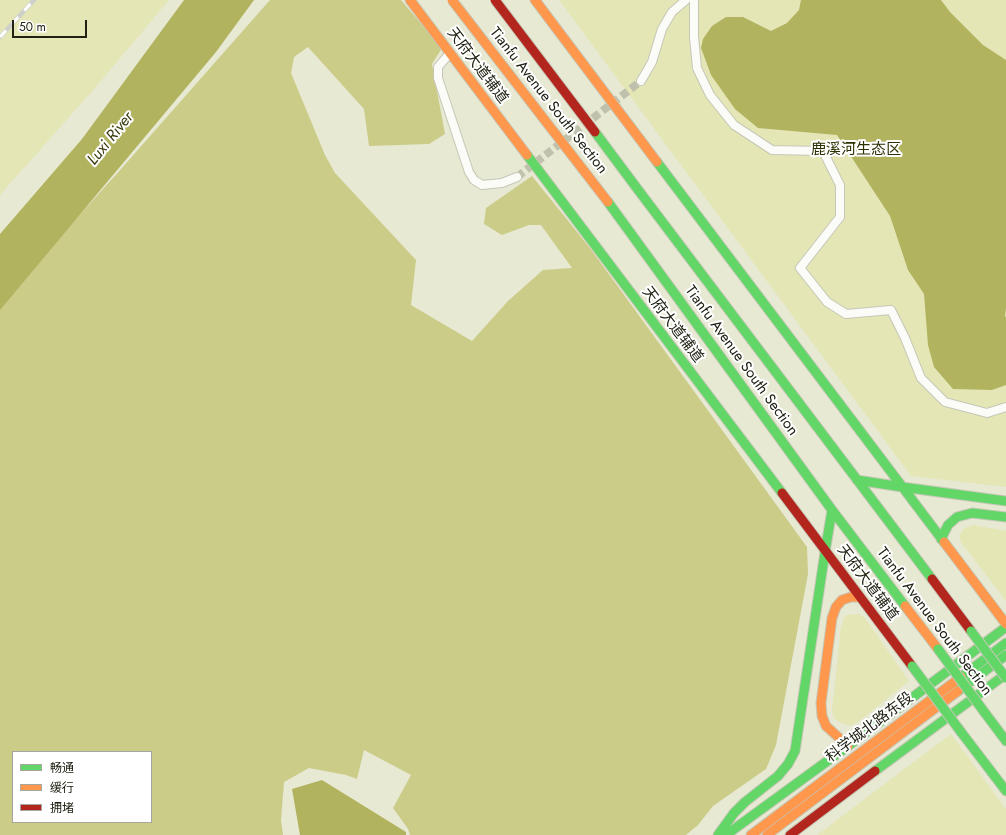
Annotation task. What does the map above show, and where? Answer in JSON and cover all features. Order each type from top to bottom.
[{"type":"main road","name":"天府大道辅道","points":[[410,0],[1006,791]]},
{"type":"main road","name":"Tianfu Avenue South Section","points":[[452,0],[608,202],[832,510],[1006,741]]},
{"type":"main road","name":"Tianfu Avenue South Section","points":[[495,0],[1006,678]]},
{"type":"main road","points":[[536,0],[997,612],[1006,626],[848,746],[726,835]]},
{"type":"main road","points":[[858,480],[1006,501]]},
{"type":"main road","points":[[718,835],[745,802],[778,776],[788,764],[795,751],[832,510]]},
{"type":"main road","points":[[942,539],[948,525],[957,516],[972,513],[1006,517]]},
{"type":"main road","points":[[848,746],[826,726],[822,716],[821,703],[832,618],[836,607],[842,600],[851,597],[860,597]]},
{"type":"main road","name":"科学城北路东段","points":[[751,835],[1006,643]]},
{"type":"main road","name":"科学城北路东段","points":[[767,835],[1006,655]]},
{"type":"main road","points":[[790,835],[1006,674]]},
{"type":"street","points":[[640,81],[652,62],[662,28],[672,12],[686,0]]},
{"type":"street","points":[[694,0],[694,37],[697,68],[710,95],[734,125],[772,150],[824,151],[840,185],[840,217],[800,268],[827,302],[846,314],[891,310],[922,378],[945,402],[987,413],[1006,407]]},
{"type":"street","points":[[450,53],[438,67],[438,78],[474,180],[482,185],[502,183],[517,177]]},
{"type":"green space","points":[[0,0],[169,0],[95,88],[0,195]]},
{"type":"green space","points":[[270,0],[401,0],[442,48],[432,64],[445,134],[429,144],[369,146],[364,109],[308,47],[294,57],[291,73],[325,155],[335,173],[416,260],[411,305],[472,341],[508,301],[543,270],[572,268],[541,225],[529,225],[502,235],[484,224],[486,208],[532,176],[590,248],[807,547],[808,574],[776,745],[766,769],[713,806],[698,825],[686,835],[410,835],[408,829],[393,808],[411,775],[364,750],[357,779],[346,775],[309,768],[284,782],[281,820],[283,835],[0,835],[0,309],[27,273]]},
{"type":"green space","name":"鹿溪河生态区","points":[[559,0],[1006,0],[1006,487],[911,476]]},
{"type":"green space","points":[[974,525],[1006,531],[1006,601],[960,541],[960,534],[965,528]]},
{"type":"green space","points":[[858,614],[865,618],[909,681],[858,722],[850,726],[841,723],[834,718],[832,710],[841,627],[845,616]]},
{"type":"green space","points":[[951,734],[1006,809],[1006,835],[817,835]]},
{"type":"water","name":"Luxi River","points":[[184,0],[254,0],[216,52],[0,310],[0,234],[82,139]]},
{"type":"water","points":[[801,0],[941,0],[950,12],[983,45],[1006,60],[1006,385],[992,390],[953,389],[934,367],[928,345],[924,294],[908,270],[890,216],[837,135],[758,128],[735,109],[711,75],[701,48],[703,39],[712,26],[726,17],[743,17],[771,31],[787,23],[799,10]]},
{"type":"water","points":[[322,780],[406,832],[406,835],[300,835],[292,789]]},
{"type":"tunnel","points":[[517,177],[641,81]]},
{"type":"railway","points":[[0,37],[34,0]]},
{"type":"traffic: fast","points":[[595,132],[636,187]]},
{"type":"traffic: fast","points":[[527,155],[782,493]]},
{"type":"traffic: fast","points":[[657,162],[944,542]]},
{"type":"traffic: fast","points":[[636,187],[932,579]]},
{"type":"traffic: fast","points":[[608,202],[832,510],[905,606]]},
{"type":"traffic: fast","points":[[857,480],[902,487]]},
{"type":"traffic: fast","points":[[902,487],[1006,501]]},
{"type":"traffic: fast","points":[[825,552],[832,510]]},
{"type":"traffic: fast","points":[[941,539],[948,525],[957,517],[972,513],[1006,517]]},
{"type":"traffic: fast","points":[[718,835],[734,813],[745,802],[778,776],[788,764],[795,751],[825,552]]},
{"type":"traffic: fast","points":[[726,835],[848,746],[1006,627]]},
{"type":"traffic: fast","points":[[971,631],[1006,678]]},
{"type":"traffic: fast","points":[[961,677],[1006,643]]},
{"type":"traffic: fast","points":[[938,649],[985,713]]},
{"type":"traffic: fast","points":[[958,691],[1006,655]]},
{"type":"traffic: fast","points":[[912,666],[961,732]]},
{"type":"traffic: fast","points":[[875,771],[1006,674]]},
{"type":"traffic: fast","points":[[985,713],[1006,741]]},
{"type":"traffic: fast","points":[[961,732],[1006,791]]},
{"type":"traffic: slow","points":[[410,0],[527,155]]},
{"type":"traffic: slow","points":[[452,0],[608,202]]},
{"type":"traffic: slow","points":[[535,0],[657,162]]},
{"type":"traffic: slow","points":[[944,542],[1006,624]]},
{"type":"traffic: slow","points":[[848,746],[826,726],[822,716],[821,703],[832,618],[836,607],[842,600],[851,597],[860,597]]},
{"type":"traffic: slow","points":[[905,606],[938,649]]},
{"type":"traffic: slow","points":[[751,835],[961,677]]},
{"type":"traffic: slow","points":[[767,835],[958,691]]},
{"type":"traffic: jam","points":[[495,0],[595,132]]},
{"type":"traffic: jam","points":[[782,493],[912,666]]},
{"type":"traffic: jam","points":[[932,579],[971,631]]},
{"type":"traffic: jam","points":[[790,835],[875,771]]}]
